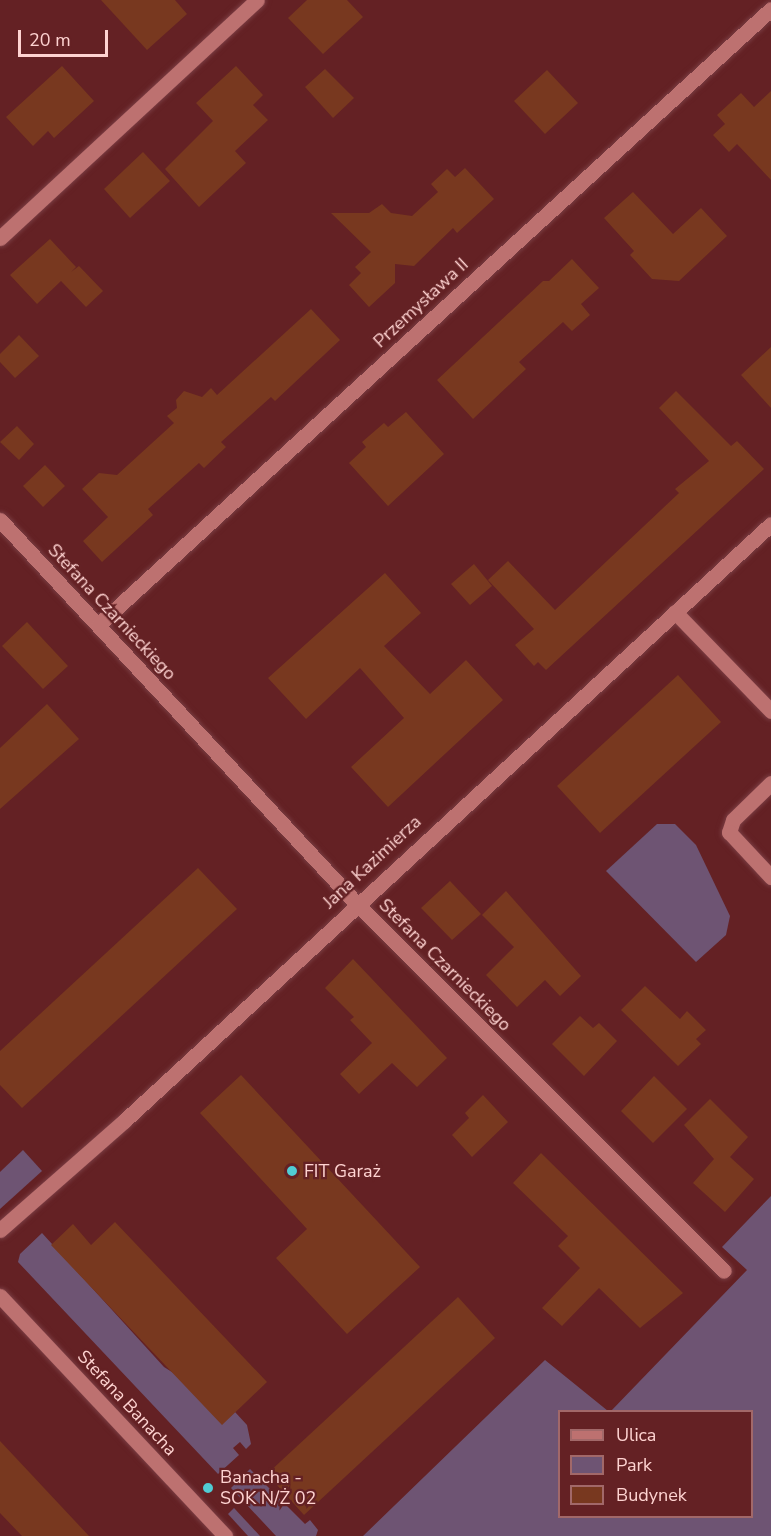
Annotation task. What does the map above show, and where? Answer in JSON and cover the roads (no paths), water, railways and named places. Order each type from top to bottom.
[{"type":"street","points":[[0,238],[257,0]]},
{"type":"street","name":"Przemysława II","points":[[98,625],[771,9]]},
{"type":"street","name":"Stefana Czarnieckiego","points":[[0,520],[356,903],[724,1271]]},
{"type":"street","name":"Jana Kazimierza","points":[[0,1230],[124,1121],[356,903],[771,524]]},
{"type":"street","points":[[675,612],[771,711]]},
{"type":"street","points":[[771,783],[729,827],[729,832],[771,877]]},
{"type":"street","name":"Stefana Banacha","points":[[0,1296],[225,1536]]},
{"type":"place","name":"FIT Garaż","points":[[292,1171]]},
{"type":"place","name":"Banacha - SOK N/Ż 02","points":[[208,1488]]}]
